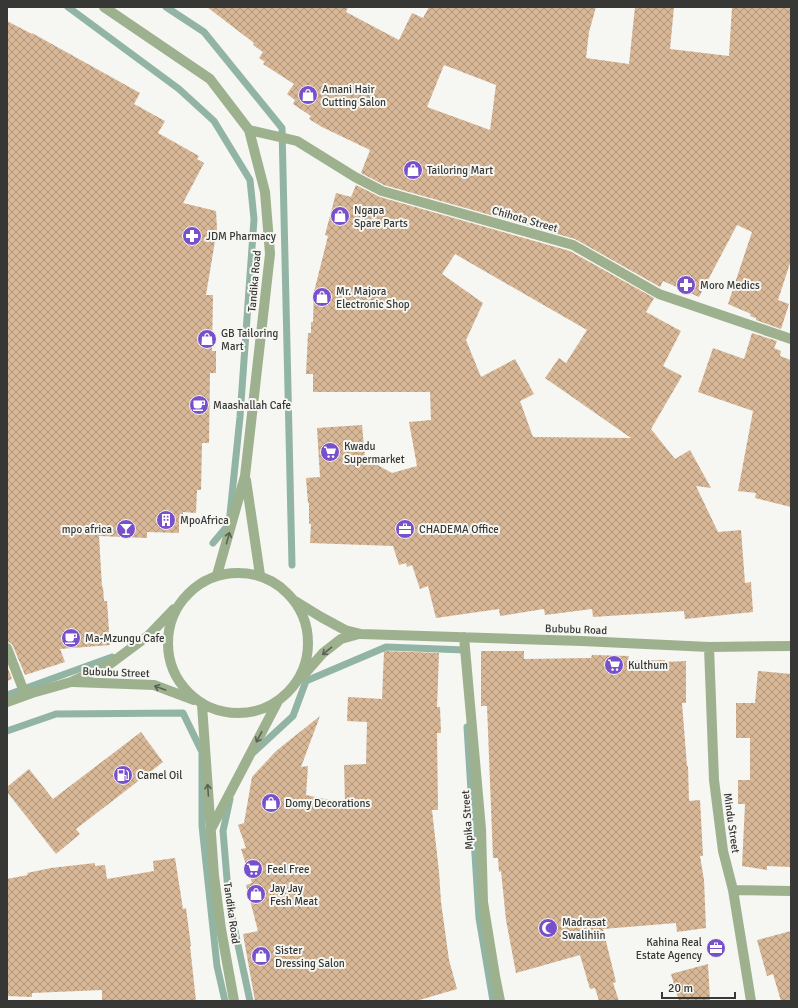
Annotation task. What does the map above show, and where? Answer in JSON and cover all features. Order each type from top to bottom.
[{"type":"street","name":"Tandika Road","points":[[104,7],[210,79],[250,130],[264,192],[270,254],[245,476],[217,575]]},
{"type":"street","name":"Chihota Street","points":[[250,130],[297,140],[355,177],[382,191],[573,245],[659,294],[791,339]]},
{"type":"street","points":[[245,476],[260,576]]},
{"type":"street","points":[[277,703],[240,715],[199,703],[178,682],[168,656],[168,629],[179,604],[195,587],[205,580],[217,575],[260,576],[279,585],[295,601],[321,617],[345,630],[361,634]]},
{"type":"street","points":[[295,601],[307,627],[308,655],[297,682]]},
{"type":"street","name":"Bububu Street","points":[[71,682],[110,664],[149,635],[179,604]]},
{"type":"street","points":[[211,828],[277,703],[323,653],[341,639],[361,634]]},
{"type":"street","name":"Bububu Road","points":[[361,634],[709,647],[791,646]]},
{"type":"street","name":"Mpika Street","points":[[464,637],[481,829],[483,902],[494,976],[500,1001]]},
{"type":"street","name":"Mindu Street","points":[[709,647],[714,780],[722,851],[733,890],[751,1001]]},
{"type":"street","points":[[7,648],[23,689],[32,693]]},
{"type":"street","points":[[7,702],[71,682]]},
{"type":"street","name":"Bububu Street","points":[[71,682],[154,685],[199,703]]},
{"type":"street","name":"Tandika Road","points":[[199,703],[214,876],[221,929],[234,1001]]},
{"type":"street","points":[[733,890],[791,891]]},
{"type":"building","points":[[207,7],[348,7],[346,12],[399,40],[412,13],[423,18],[429,7],[596,7],[589,32],[586,58],[629,64],[635,7],[674,7],[670,49],[729,56],[732,7],[791,7],[791,260],[778,300],[789,304],[781,329],[756,320],[756,318],[750,316],[751,314],[728,304],[752,232],[737,225],[699,297],[663,281],[660,287],[575,239],[384,185],[361,173],[370,150],[322,127],[309,119],[311,116],[293,104],[295,100],[287,94],[294,84],[263,64],[265,62],[259,58],[263,52],[253,45],[254,43]],"holes":[[[444,65],[496,85],[490,130],[427,107]]]},
{"type":"building","points":[[7,21],[32,33],[140,93],[134,104],[165,121],[158,133],[199,156],[197,159],[204,163],[183,203],[216,211],[217,229],[206,295],[213,295],[212,351],[216,351],[216,373],[210,373],[209,443],[202,443],[201,490],[197,490],[196,513],[183,512],[182,525],[179,525],[179,533],[147,532],[147,538],[99,536],[102,587],[104,601],[107,601],[110,645],[60,649],[65,662],[25,675],[13,646],[11,643],[7,642]]},
{"type":"building","points":[[356,185],[380,197],[570,251],[654,298],[646,312],[681,331],[663,366],[682,376],[651,429],[675,459],[690,450],[711,488],[696,486],[718,532],[741,530],[745,583],[751,582],[753,612],[685,619],[684,611],[593,617],[592,609],[545,615],[544,609],[500,616],[499,609],[436,618],[428,586],[420,589],[412,565],[407,567],[406,563],[399,565],[393,546],[310,543],[311,524],[309,524],[309,503],[306,478],[320,477],[317,428],[362,425],[365,458],[392,473],[417,466],[409,422],[431,420],[430,392],[313,392],[313,374],[306,374],[308,333],[311,333],[314,292],[328,236],[325,235],[336,193],[351,197]],"holes":[[[455,254],[587,330],[566,363],[559,358],[545,378],[631,438],[533,437],[520,401],[534,394],[515,359],[481,377],[466,340],[483,303],[442,274]]]},
{"type":"building","points":[[752,333],[777,341],[774,348],[781,351],[780,356],[791,360],[791,507],[755,498],[756,493],[738,491],[753,411],[698,392],[713,348],[744,359]]},
{"type":"building","points":[[384,651],[439,653],[437,707],[440,707],[441,733],[437,733],[438,810],[432,810],[441,902],[449,960],[457,989],[416,1001],[255,1001],[243,934],[258,931],[246,885],[252,883],[241,849],[246,848],[238,825],[244,823],[252,777],[276,751],[320,716],[301,767],[308,766],[306,795],[345,803],[344,765],[366,764],[367,722],[347,721],[348,697],[382,699]]},
{"type":"building","points":[[481,651],[524,651],[524,659],[591,658],[592,655],[629,656],[628,661],[686,661],[686,703],[682,703],[688,766],[689,801],[700,800],[703,856],[700,856],[704,880],[706,928],[677,932],[676,923],[603,929],[616,982],[613,983],[619,1001],[599,1001],[595,988],[590,989],[580,955],[516,973],[506,920],[501,871],[499,872],[498,858],[493,858],[487,706],[481,706]]},
{"type":"building","points":[[7,666],[12,679],[7,681]]},
{"type":"building","points":[[758,671],[791,674],[791,867],[767,866],[767,870],[742,866],[745,804],[738,804],[738,780],[750,780],[750,738],[736,738],[736,703],[755,703]]},
{"type":"building","points":[[141,732],[163,762],[76,829],[80,834],[56,854],[7,792],[7,787],[29,769],[53,799]]},
{"type":"building","points":[[175,858],[183,909],[186,908],[196,1001],[102,1001],[102,990],[32,993],[32,997],[7,996],[7,879],[28,875],[27,873],[51,868],[95,863],[95,866],[105,865],[107,879],[154,871],[153,861]]},
{"type":"building","points":[[791,931],[791,1001],[781,1001],[773,974],[767,976],[757,940]]},
{"type":"building","points":[[708,964],[710,1001],[679,1001],[671,974]]},
{"type":"waterway","points":[[68,7],[179,89],[214,121],[250,180],[254,219],[240,417],[229,524],[213,543]]},
{"type":"waterway","points":[[166,7],[204,32],[282,128],[292,565]]},
{"type":"waterway","points":[[254,752],[293,716],[306,681],[386,647],[465,650],[465,654]]},
{"type":"waterway","points":[[7,695],[112,657]]},
{"type":"waterway","points":[[7,731],[56,714],[183,713],[202,752],[202,826],[217,966],[225,1001]]},
{"type":"waterway","points":[[467,727],[479,918],[493,1001]]},
{"type":"waterway","points":[[230,799],[223,831],[229,903],[250,1001]]},
{"type":"place","name":"Amani Hair Cutting Salon","points":[[308,95]]},
{"type":"place","name":"Tailoring Mart","points":[[413,170]]},
{"type":"place","name":"Ngapa Spare Parts","points":[[340,216]]},
{"type":"place","name":"JDM Pharmacy","points":[[192,236]]},
{"type":"place","name":"Moro Medics","points":[[686,285]]},
{"type":"place","name":"Mr. Majora Electronic Shop","points":[[322,297]]},
{"type":"place","name":"GB Tailoring Mart","points":[[207,339]]},
{"type":"place","name":"Maashallah Cafe","points":[[199,405]]},
{"type":"place","name":"Kwadu Supermarket","points":[[330,452]]},
{"type":"place","name":"MpoAfrica","points":[[166,520]]},
{"type":"place","name":"mpo africa","points":[[126,529]]},
{"type":"place","name":"CHADEMA Office","points":[[405,529]]},
{"type":"place","name":"Ma-Mzungu Cafe","points":[[71,638]]},
{"type":"place","name":"Kulthum","points":[[614,665]]},
{"type":"place","name":"Camel Oil","points":[[123,775]]},
{"type":"place","name":"Domy Decorations","points":[[271,803]]},
{"type":"place","name":"Feel Free","points":[[253,869]]},
{"type":"place","name":"Jay Jay Fesh Meat","points":[[256,894]]},
{"type":"place","name":"Madrasat Swalihiin","points":[[548,928]]},
{"type":"place","name":"Kahina Real Estate Agency","points":[[716,948]]},
{"type":"place","name":"Sister Dressing Salon","points":[[261,956]]}]
